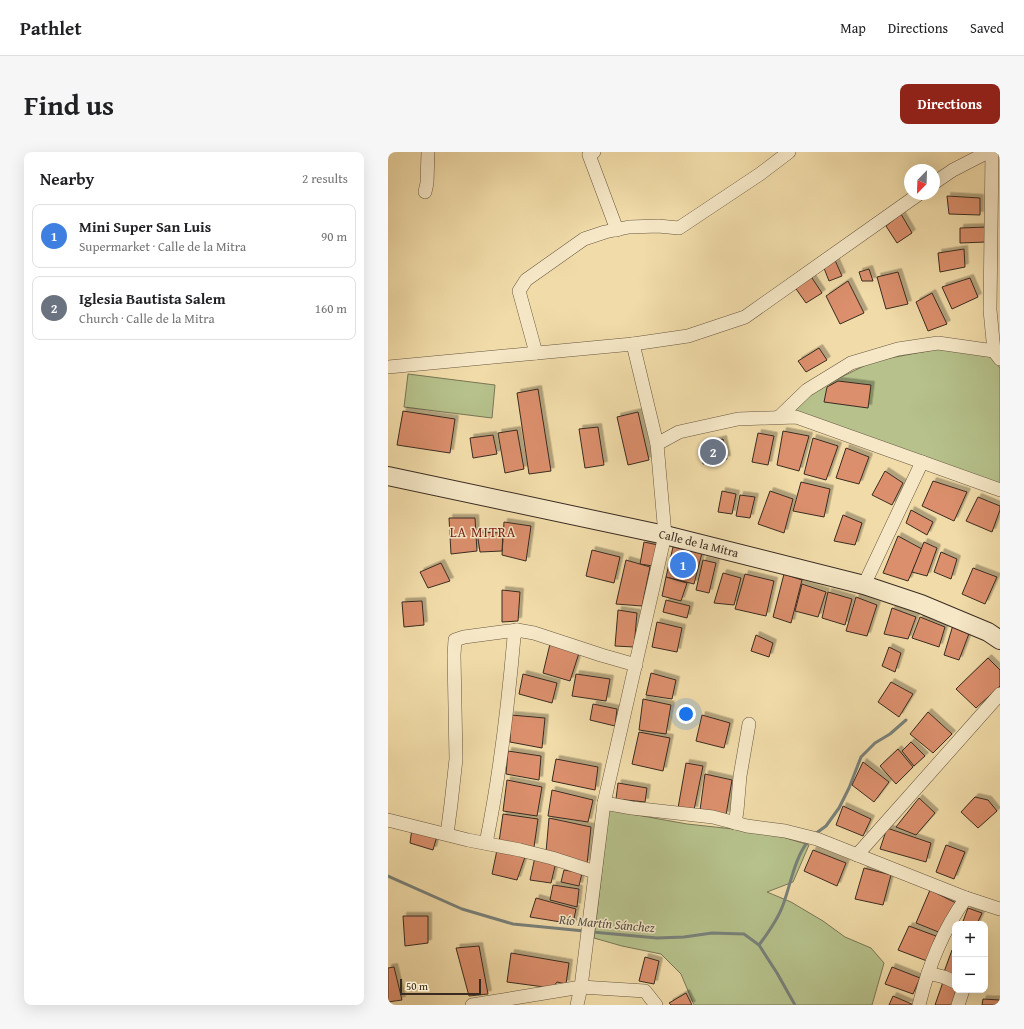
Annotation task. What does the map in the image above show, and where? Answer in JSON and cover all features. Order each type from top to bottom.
[{"type":"street","points":[[425,192],[427,183],[428,152]]},
{"type":"street","points":[[594,152],[589,154],[616,230]]},
{"type":"street","points":[[536,353],[519,291],[526,280],[584,239],[605,232],[629,227],[658,226],[679,228],[760,174],[789,152]]},
{"type":"street","points":[[940,179],[971,156],[988,152]]},
{"type":"street","points":[[779,417],[807,390],[851,363],[898,350],[938,344],[997,355],[990,310],[992,152]]},
{"type":"street","points":[[388,367],[633,344],[688,336],[745,317],[911,200]]},
{"type":"street","points":[[577,1005],[581,987],[604,803],[666,535],[657,444],[633,344]]},
{"type":"street","points":[[657,444],[679,432],[738,419],[796,417],[1000,490]]},
{"type":"street","points":[[864,585],[922,462]]},
{"type":"street","name":"Calle de la Mitra","points":[[388,476],[666,535],[864,585],[921,604],[988,632],[1000,640]]},
{"type":"street","points":[[447,834],[456,759],[455,640],[464,637],[517,630],[534,633],[636,665]]},
{"type":"street","points":[[486,843],[495,800],[507,713],[514,636],[517,630]]},
{"type":"street","points":[[857,855],[1000,694]]},
{"type":"street","points":[[735,823],[740,776],[749,724]]},
{"type":"street","points":[[604,803],[632,808],[713,817],[747,826],[785,831],[817,839],[1000,910]]},
{"type":"street","points":[[388,820],[468,840],[552,858],[595,872]]},
{"type":"street","points":[[920,1005],[928,973],[944,934],[966,898]]},
{"type":"street","points":[[928,973],[952,981]]},
{"type":"street","points":[[472,1005],[581,987],[645,991],[656,1005]]},
{"type":"street","points":[[958,1005],[962,993]]},
{"type":"green space","points":[[938,349],[992,356],[1000,368],[1000,487],[791,411],[821,387],[874,361]]},
{"type":"green space","points":[[408,374],[495,385],[492,418],[404,407]]},
{"type":"green space","points":[[609,810],[687,824],[776,835],[809,845],[793,882],[767,892],[791,902],[823,921],[845,937],[871,948],[884,963],[872,1005],[694,1005],[681,974],[661,954],[622,946],[594,938]]},
{"type":"building","points":[[947,196],[980,198],[980,215],[949,214]]},
{"type":"building","points":[[901,214],[912,233],[897,243],[886,226]]},
{"type":"building","points":[[986,227],[986,242],[960,243],[960,228]]},
{"type":"building","points":[[964,249],[965,267],[940,272],[938,253]]},
{"type":"building","points":[[834,258],[842,276],[829,281],[822,263]]},
{"type":"building","points":[[869,269],[873,281],[862,281],[859,272]]},
{"type":"building","points":[[898,272],[908,304],[886,309],[877,277]]},
{"type":"building","points":[[810,275],[822,293],[806,303],[794,286]]},
{"type":"building","points":[[970,278],[978,297],[952,309],[942,287]]},
{"type":"building","points":[[848,281],[864,313],[840,324],[826,296]]},
{"type":"building","points":[[932,293],[947,324],[928,331],[916,302]]},
{"type":"building","points":[[819,348],[827,360],[806,372],[798,361]]},
{"type":"building","points":[[838,381],[871,385],[868,408],[824,402],[827,387]]},
{"type":"building","points":[[538,389],[551,471],[529,474],[517,393]]},
{"type":"building","points":[[403,411],[455,419],[450,453],[397,445]]},
{"type":"building","points":[[638,412],[649,460],[628,465],[617,417]]},
{"type":"building","points":[[598,427],[604,465],[585,468],[579,429]]},
{"type":"building","points":[[517,430],[524,469],[505,473],[498,433]]},
{"type":"building","points":[[783,431],[809,436],[799,471],[777,465]]},
{"type":"building","points":[[758,433],[774,436],[768,465],[752,462]]},
{"type":"building","points":[[493,435],[497,454],[473,458],[470,438]]},
{"type":"building","points":[[813,438],[838,446],[826,480],[804,474]]},
{"type":"building","points":[[723,439],[727,459],[703,464],[700,445]]},
{"type":"building","points":[[846,448],[869,457],[859,484],[836,478]]},
{"type":"building","points":[[885,471],[903,483],[892,505],[872,495]]},
{"type":"building","points":[[933,481],[967,492],[954,521],[922,506]]},
{"type":"building","points":[[801,482],[830,489],[824,517],[793,511]]},
{"type":"building","points":[[722,491],[736,494],[732,514],[718,512]]},
{"type":"building","points":[[770,491],[793,499],[784,533],[758,524]]},
{"type":"building","points":[[740,495],[755,497],[750,518],[736,516]]},
{"type":"building","points":[[978,497],[1000,506],[992,532],[966,521]]},
{"type":"building","points":[[911,510],[933,522],[927,535],[906,523]]},
{"type":"building","points":[[843,515],[862,523],[855,545],[834,541]]},
{"type":"building","points":[[449,518],[475,518],[477,551],[451,554]]},
{"type":"building","points":[[504,522],[531,526],[526,561],[502,555]]},
{"type":"building","points":[[477,532],[503,533],[502,551],[480,552]]},
{"type":"building","points":[[898,536],[922,549],[908,581],[883,573]]},
{"type":"building","points":[[644,542],[658,545],[653,566],[640,564]]},
{"type":"building","points":[[924,542],[937,548],[927,576],[912,572]]},
{"type":"building","points":[[673,547],[702,553],[694,584],[666,577]]},
{"type":"building","points":[[592,550],[620,557],[614,583],[586,576]]},
{"type":"building","points":[[941,552],[957,559],[951,579],[934,572]]},
{"type":"building","points":[[626,560],[650,567],[642,606],[616,604]]},
{"type":"building","points":[[703,560],[716,563],[709,593],[696,590]]},
{"type":"building","points":[[441,563],[450,581],[428,588],[420,572]]},
{"type":"building","points":[[973,568],[997,577],[985,604],[962,594]]},
{"type":"building","points":[[723,573],[741,578],[734,605],[714,603]]},
{"type":"building","points":[[745,574],[774,581],[766,616],[735,609]]},
{"type":"building","points":[[784,574],[802,580],[791,623],[773,617]]},
{"type":"building","points":[[666,577],[687,583],[681,601],[662,596]]},
{"type":"building","points":[[802,584],[826,592],[818,617],[795,611]]},
{"type":"building","points":[[502,590],[520,592],[518,621],[502,622]]},
{"type":"building","points":[[828,592],[852,599],[845,625],[822,618]]},
{"type":"building","points":[[856,597],[877,605],[867,636],[846,631]]},
{"type":"building","points":[[666,600],[690,606],[687,618],[663,612]]},
{"type":"building","points":[[422,601],[424,625],[404,627],[402,602]]},
{"type":"building","points":[[892,608],[916,617],[908,639],[884,634]]},
{"type":"building","points":[[618,610],[637,613],[634,647],[615,646]]},
{"type":"building","points":[[920,617],[945,627],[939,647],[912,638]]},
{"type":"building","points":[[657,622],[682,628],[677,652],[652,647]]},
{"type":"building","points":[[953,625],[970,631],[959,660],[944,655]]},
{"type":"building","points":[[756,635],[773,643],[769,657],[751,651]]},
{"type":"building","points":[[550,644],[579,653],[570,681],[543,673]]},
{"type":"building","points":[[889,647],[901,653],[895,672],[882,666]]},
{"type":"building","points":[[988,658],[1000,670],[1000,686],[976,708],[956,689]]},
{"type":"building","points":[[651,673],[676,680],[672,699],[646,695]]},
{"type":"building","points":[[523,674],[557,683],[552,703],[519,694]]},
{"type":"building","points":[[576,674],[610,679],[606,701],[572,696]]},
{"type":"building","points":[[891,682],[913,694],[899,717],[878,702]]},
{"type":"building","points":[[643,699],[671,705],[666,734],[639,730]]},
{"type":"building","points":[[593,704],[617,709],[615,726],[590,720]]},
{"type":"building","points":[[928,712],[952,734],[933,753],[910,734]]},
{"type":"building","points":[[511,715],[545,718],[542,748],[510,742]]},
{"type":"building","points":[[702,715],[730,723],[724,748],[696,741]]},
{"type":"building","points":[[639,732],[670,738],[663,771],[632,764]]},
{"type":"building","points":[[911,742],[925,756],[914,766],[902,751]]},
{"type":"building","points":[[898,749],[913,767],[896,784],[880,766]]},
{"type":"building","points":[[508,751],[541,756],[539,780],[506,774]]},
{"type":"building","points":[[556,759],[598,767],[595,790],[552,781]]},
{"type":"building","points":[[863,762],[889,782],[874,802],[852,785]]},
{"type":"building","points":[[686,763],[703,766],[694,810],[678,808]]},
{"type":"building","points":[[705,774],[732,780],[726,815],[700,810]]},
{"type":"building","points":[[507,780],[542,787],[537,816],[503,811]]},
{"type":"building","points":[[618,783],[647,788],[645,802],[616,799]]},
{"type":"building","points":[[552,790],[593,800],[588,822],[548,816]]},
{"type":"building","points":[[975,797],[988,800],[997,811],[978,828],[961,812]]},
{"type":"building","points":[[919,798],[935,813],[916,835],[896,827]]},
{"type":"building","points":[[843,806],[871,819],[863,836],[836,825]]},
{"type":"building","points":[[503,814],[538,819],[534,847],[499,842]]},
{"type":"building","points":[[549,818],[591,827],[587,864],[546,852]]},
{"type":"building","points":[[412,828],[437,836],[433,850],[410,843]]},
{"type":"building","points":[[887,828],[931,843],[926,862],[880,849]]},
{"type":"building","points":[[946,845],[965,852],[954,879],[936,872]]},
{"type":"building","points":[[497,850],[525,857],[517,880],[492,874]]},
{"type":"building","points":[[813,850],[846,863],[837,886],[804,871]]},
{"type":"building","points":[[535,857],[556,862],[551,883],[530,880]]},
{"type":"building","points":[[864,868],[891,875],[883,905],[855,899]]},
{"type":"building","points":[[564,870],[582,873],[579,886],[561,882]]},
{"type":"building","points":[[553,885],[579,889],[577,907],[550,900]]},
{"type":"building","points":[[930,890],[956,903],[941,933],[916,923]]},
{"type":"building","points":[[536,898],[576,909],[573,924],[530,917]]},
{"type":"building","points":[[968,908],[982,913],[978,921],[963,921]]},
{"type":"building","points":[[403,916],[428,916],[428,943],[405,946]]},
{"type":"building","points":[[909,926],[936,936],[927,961],[898,950]]},
{"type":"building","points":[[479,946],[488,994],[469,996],[456,948]]},
{"type":"building","points":[[952,950],[952,974],[944,972]]},
{"type":"building","points":[[511,953],[569,963],[566,984],[557,982],[552,988],[507,982]]},
{"type":"building","points":[[645,957],[659,961],[654,984],[639,981]]},
{"type":"building","points":[[394,967],[402,1000],[388,1002],[388,968]]},
{"type":"building","points":[[892,967],[920,978],[913,994],[885,984]]},
{"type":"building","points":[[943,982],[952,986],[952,993],[955,993],[952,1005],[935,1005]]},
{"type":"building","points":[[686,993],[692,1005],[671,1005],[669,1003]]},
{"type":"building","points":[[893,996],[914,1005],[889,1005]]},
{"type":"building","points":[[983,999],[1000,1000],[1000,1005],[982,1005]]},
{"type":"waterway","points":[[815,834],[826,826],[839,808],[849,788],[861,757],[875,743],[890,734],[906,720]]},
{"type":"waterway","points":[[759,945],[781,910],[799,856],[808,841]]},
{"type":"waterway","name":"Río Martín Sánchez","points":[[388,876],[462,909],[513,924],[584,931]]},
{"type":"waterway","name":"Río Martín Sánchez","points":[[592,932],[657,938],[684,937],[712,933],[744,934],[759,945],[795,1005]]},
{"type":"place","name":"Iglesia Bautista Salem","points":[[713,452]]},
{"type":"place","name":"Mini Super San Luis","points":[[683,565]]},
{"type":"district","name":"LA MITRA","points":[[483,532]]}]
